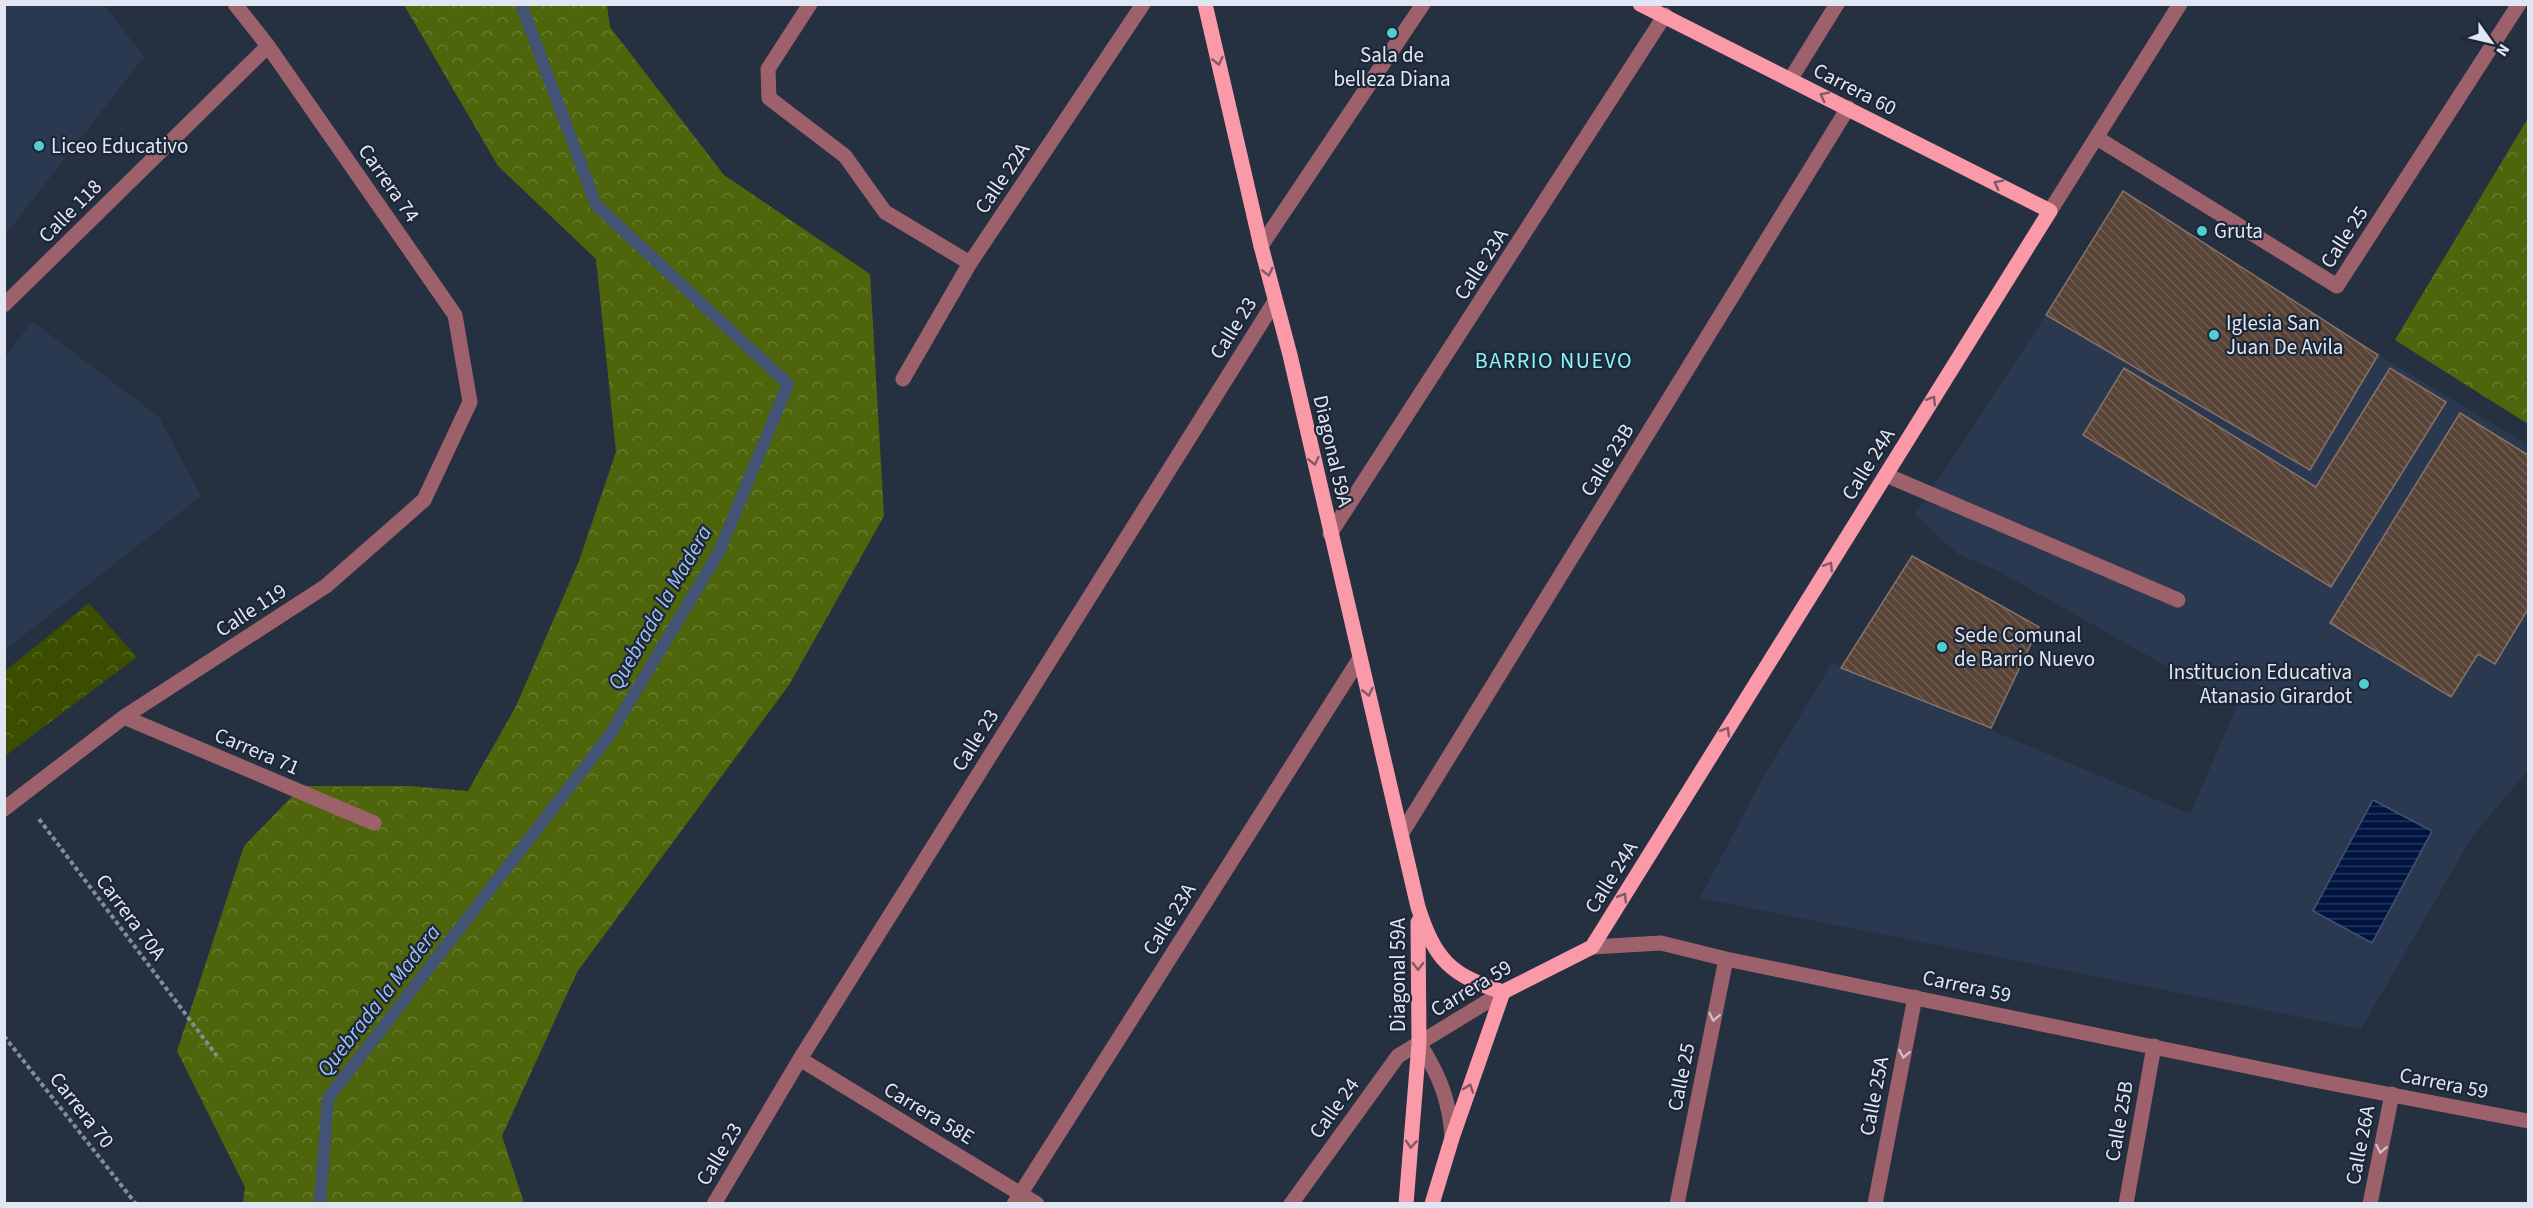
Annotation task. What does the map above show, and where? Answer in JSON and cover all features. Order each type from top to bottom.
[{"type":"main road","name":"Diagonal 59A","points":[[1204,4],[1418,907],[1428,938],[1446,963],[1472,982],[1503,992]]},
{"type":"main road","name":"Carrera 60","points":[[1640,4],[2050,211]]},
{"type":"main road","name":"Calle 24A","points":[[1592,946],[2050,211]]},
{"type":"main road","name":"Diagonal 59A","points":[[1418,907],[1419,1044]]},
{"type":"main road","name":"Carrera 59","points":[[1503,992],[1592,946]]},
{"type":"main road","points":[[1432,1203],[1503,992]]},
{"type":"main road","points":[[1406,1203],[1419,1044]]},
{"type":"street","name":"Carrera 74","points":[[235,4],[268,46],[455,315],[470,402]]},
{"type":"street","points":[[810,4],[768,69],[769,98],[846,156],[885,212],[970,263]]},
{"type":"street","name":"Calle 22A","points":[[903,379],[970,263],[1143,4]]},
{"type":"street","points":[[1261,246],[1423,4]]},
{"type":"street","points":[[1790,80],[1837,4]]},
{"type":"street","name":"Calle 24A","points":[[2050,211],[2180,4]]},
{"type":"street","name":"Calle 25","points":[[2097,138],[2337,286],[2519,4]]},
{"type":"street","name":"Calle 23A","points":[[1330,534],[1665,15]]},
{"type":"street","name":"Calle 118","points":[[4,305],[268,46]]},
{"type":"street","name":"Calle 23B","points":[[1402,832],[1848,108]]},
{"type":"street","name":"Calle 23","points":[[714,1203],[800,1059],[1275,301]]},
{"type":"street","name":"Calle 119","points":[[4,809],[124,717],[326,586],[424,500],[470,402]]},
{"type":"street","points":[[1886,475],[2178,600]]},
{"type":"street","name":"Calle 23A","points":[[1017,1198],[1360,658]]},
{"type":"street","name":"Carrera 71","points":[[124,717],[374,823]]},
{"type":"street","name":"Carrera 59","points":[[1592,946],[1661,943],[1726,959],[2529,1121]]},
{"type":"street","name":"Calle 25","points":[[1677,1203],[1726,959]]},
{"type":"street","name":"Carrera 59","points":[[1419,1044],[1503,992]]},
{"type":"street","name":"Calle 25A","points":[[1875,1203],[1915,997]]},
{"type":"street","points":[[1419,1044],[1440,1079],[1447,1097],[1452,1138]]},
{"type":"street","name":"Calle 24","points":[[1291,1203],[1398,1056],[1419,1044]]},
{"type":"street","name":"Calle 25B","points":[[2126,1203],[2154,1046]]},
{"type":"street","name":"Carrera 58E","points":[[800,1059],[1017,1198],[1037,1203]]},
{"type":"street","name":"Calle 26A","points":[[2370,1203],[2392,1094]]},
{"type":"path","name":"Carrera 70A","points":[[21,796],[217,1056]]},
{"type":"path","name":"Carrera 70","points":[[4,1036],[135,1203]]},
{"type":"shaded area","name":"Liceo Educativo","points":[[5,4],[104,5],[144,57],[5,235]]},
{"type":"shaded area","name":"Institucion Educativa Atanasio Girardot","points":[[2046,315],[2310,470],[2378,355],[2528,445],[2528,770],[2472,837],[2361,1029],[1700,898],[1765,774],[1832,663],[2190,814],[2237,706],[1998,571],[1958,554],[1915,515]]},
{"type":"shaded area","points":[[32,321],[159,417],[201,496],[5,650],[5,358]]},
{"type":"green space","points":[[404,5],[607,5],[610,27],[724,175],[870,274],[884,516],[789,685],[577,972],[502,1136],[524,1203],[243,1203],[245,1187],[177,1051],[244,846],[302,786],[409,786],[468,791],[516,706],[579,561],[616,452],[596,259],[498,166]]},
{"type":"green space","points":[[2528,118],[2528,424],[2395,340]]},
{"type":"green space","points":[[89,603],[137,657],[5,756],[5,671]]},
{"type":"water","points":[[2373,800],[2432,831],[2372,943],[2313,911]]},
{"type":"building","name":"Iglesia San Juan De Avila","points":[[2123,191],[2378,355],[2310,470],[2046,315]]},
{"type":"building","points":[[2124,368],[2316,487],[2390,368],[2446,402],[2331,587],[2083,435]]},
{"type":"building","points":[[2460,413],[2528,455],[2528,609],[2495,664],[2478,654],[2451,697],[2330,623]]},
{"type":"building","name":"Sede Comunal de Barrio Nuevo","points":[[1912,556],[2039,627],[1991,728],[1841,668]]},
{"type":"waterway","name":"Quebrada la Madera","points":[[320,1204],[328,1098],[609,736],[719,552],[788,384],[596,205],[521,4]]},
{"type":"place","name":"Sala de belleza Diana","points":[[1392,33]]},
{"type":"place","name":"Liceo Educativo","points":[[39,146]]},
{"type":"place","name":"Gruta","points":[[2202,231]]},
{"type":"place","name":"Iglesia San Juan De Avila","points":[[2214,335]]},
{"type":"place","name":"Sede Comunal de Barrio Nuevo","points":[[1942,647]]},
{"type":"place","name":"Institucion Educativa Atanasio Girardot","points":[[2364,684]]},
{"type":"district","name":"BARRIO NUEVO","points":[[1554,360]]}]
